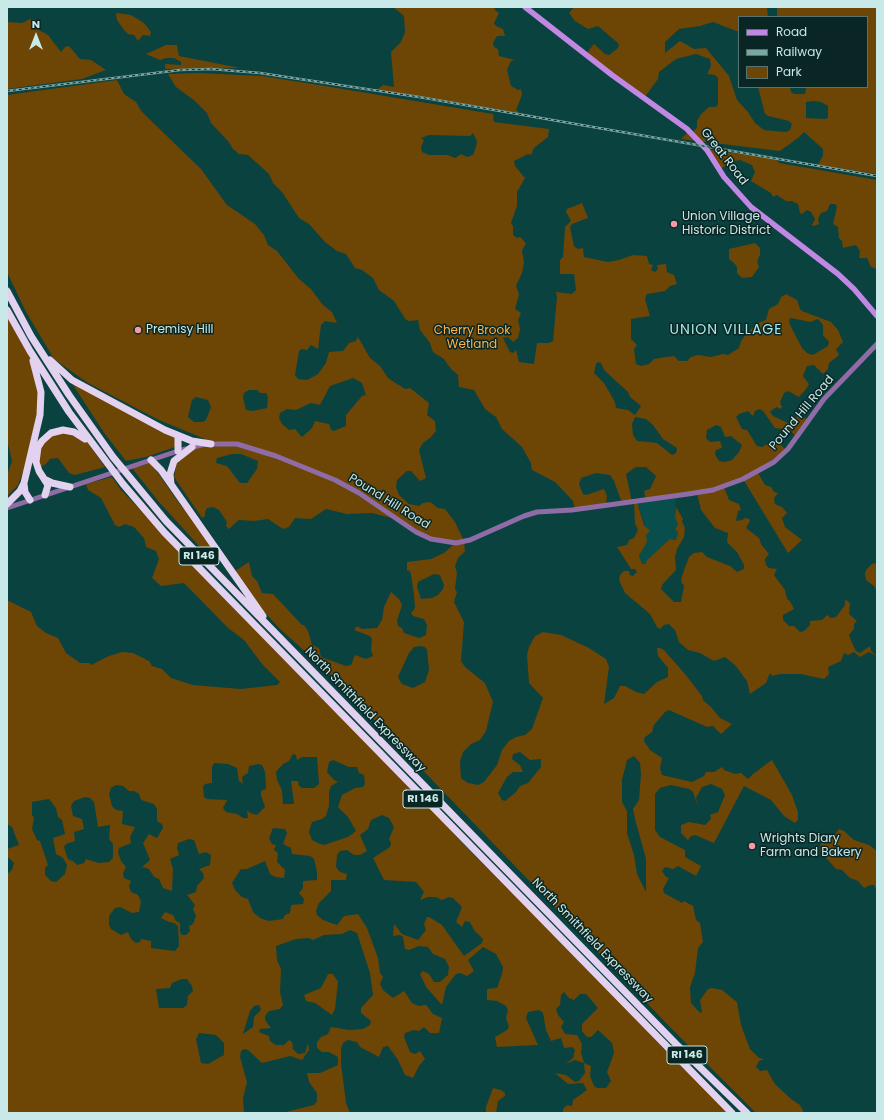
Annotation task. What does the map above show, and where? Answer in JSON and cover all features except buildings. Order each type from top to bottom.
[{"type":"highway","name":"North Smithfield Expressway","points":[[7,291],[38,347],[69,395],[116,461],[186,542],[676,1044],[747,1113]]},
{"type":"highway","name":"North Smithfield Expressway","points":[[7,310],[30,351],[90,442],[119,480],[164,532],[732,1113]]},
{"type":"highway","points":[[38,347],[57,368],[72,380],[178,436],[211,444]]},
{"type":"highway","points":[[7,504],[20,491],[24,483],[37,432],[42,403],[39,379],[30,351]]},
{"type":"highway","points":[[70,486],[52,483],[39,471],[36,462],[38,447],[44,438],[54,432],[67,430],[90,442]]},
{"type":"highway","points":[[178,436],[178,451]]},
{"type":"highway","points":[[172,486],[170,474],[174,461],[192,447]]},
{"type":"highway","points":[[151,460],[172,486],[271,629]]},
{"type":"highway","points":[[45,495],[48,488],[46,479]]},
{"type":"highway","points":[[24,483],[25,492],[30,500]]},
{"type":"main road","name":"Great Road","points":[[525,7],[612,75],[687,128],[707,150],[724,177],[751,207],[838,274],[854,289],[877,316]]},
{"type":"street","name":"Pound Hill Road","points":[[7,508],[192,447],[211,444],[237,444],[307,468],[335,480],[359,493],[416,532],[431,539],[456,543],[470,540],[536,512],[572,510],[707,491],[743,479],[774,462],[788,449],[824,400],[877,344]]},
{"type":"shaded area","points":[[676,496],[675,517],[677,519],[678,532],[676,540],[670,539],[648,559],[645,564],[642,564],[639,557],[645,544],[647,530],[637,502]]},
{"type":"green space","points":[[393,7],[494,7],[499,13],[494,23],[496,26],[503,29],[505,36],[497,36],[493,43],[494,47],[498,49],[499,56],[515,60],[511,61],[507,70],[511,86],[518,90],[521,89],[522,95],[516,110],[520,113],[375,89],[378,89],[383,85],[394,87],[391,52],[401,42],[405,32],[404,16]]},
{"type":"green space","points":[[574,7],[767,7],[768,16],[738,16],[738,32],[713,22],[700,26],[679,29],[665,42],[665,53],[680,41],[694,49],[706,48],[729,76],[737,100],[748,112],[755,123],[764,130],[786,132],[790,130],[792,124],[789,121],[765,114],[758,88],[790,88],[791,92],[794,94],[805,94],[806,88],[868,88],[868,16],[777,16],[777,7],[877,7],[877,174],[818,165],[823,155],[823,149],[804,132],[780,151],[681,139],[687,133],[692,134],[697,127],[697,121],[701,114],[709,107],[716,107],[718,104],[718,78],[715,75],[707,74],[711,66],[710,59],[696,54],[676,59],[659,72],[658,79],[644,98],[585,55],[594,44],[605,54],[609,55],[618,48],[619,44],[598,26],[588,29],[575,21],[569,13]],"holes":[[[806,102],[821,102],[828,106],[828,117],[826,119],[806,118]]]},
{"type":"green space","points":[[116,13],[131,15],[144,23],[151,32],[150,36],[143,35],[138,41],[134,35],[128,34],[124,30],[117,20]]},
{"type":"green space","points":[[30,19],[36,19],[39,25],[39,30],[48,35],[61,52],[65,47],[69,46],[80,59],[91,60],[106,70],[82,79],[7,89],[7,22],[22,23]]},
{"type":"green space","points":[[166,45],[177,45],[179,56],[240,68],[165,69],[165,64],[181,65],[181,62],[174,58],[160,60],[146,54]]},
{"type":"green space","name":"Cherry Brook Wetland","points":[[198,73],[262,76],[493,114],[494,122],[549,129],[548,137],[534,148],[531,155],[528,154],[514,161],[515,166],[525,178],[517,192],[517,206],[511,223],[513,226],[513,235],[517,238],[520,237],[526,243],[522,251],[524,262],[522,273],[516,286],[519,294],[515,309],[521,313],[518,320],[520,329],[518,338],[513,342],[508,337],[503,338],[510,352],[513,353],[516,350],[519,362],[534,364],[537,343],[549,343],[553,341],[557,297],[556,292],[572,294],[576,290],[574,274],[560,274],[560,260],[563,257],[565,227],[571,221],[566,212],[567,209],[582,203],[588,218],[572,224],[570,227],[574,246],[578,249],[583,248],[584,257],[608,262],[633,255],[647,256],[649,264],[653,265],[651,270],[655,272],[658,269],[657,265],[666,264],[667,272],[674,275],[677,284],[670,286],[665,291],[647,294],[645,299],[650,316],[631,319],[631,339],[637,345],[634,349],[636,364],[641,366],[649,364],[654,359],[674,356],[679,361],[687,361],[691,357],[698,355],[711,357],[723,354],[728,355],[739,348],[741,341],[747,333],[758,323],[766,320],[769,309],[778,304],[781,297],[786,294],[797,300],[802,311],[831,322],[838,330],[843,342],[836,349],[839,355],[829,363],[828,369],[823,374],[814,365],[807,366],[803,376],[809,384],[806,389],[799,397],[788,391],[784,393],[780,402],[782,407],[780,409],[777,407],[770,412],[773,416],[788,423],[792,422],[798,415],[807,419],[796,436],[789,430],[775,428],[760,409],[755,411],[753,416],[748,411],[739,414],[736,417],[742,429],[747,430],[757,446],[762,447],[772,441],[779,443],[786,450],[757,471],[765,485],[771,487],[774,492],[778,493],[774,498],[775,504],[782,507],[787,513],[782,518],[785,527],[802,540],[788,553],[743,479],[724,487],[729,500],[739,504],[741,510],[738,511],[736,521],[745,518],[749,519],[750,521],[746,528],[759,538],[761,544],[769,554],[765,559],[766,565],[769,568],[777,569],[774,575],[785,590],[787,599],[790,601],[794,609],[783,615],[783,620],[789,626],[794,626],[800,632],[804,631],[810,625],[810,621],[822,620],[827,615],[831,618],[836,617],[845,605],[845,599],[850,603],[849,614],[857,621],[854,624],[854,629],[849,635],[856,651],[860,653],[870,646],[871,651],[877,656],[869,652],[860,657],[854,652],[848,655],[844,653],[841,661],[828,667],[829,674],[824,679],[801,674],[780,674],[772,676],[770,673],[766,683],[750,694],[747,681],[735,665],[725,657],[714,661],[700,653],[688,650],[679,642],[675,630],[669,624],[664,625],[660,629],[657,627],[650,614],[625,593],[619,580],[620,575],[624,571],[629,571],[630,575],[633,576],[637,572],[635,569],[631,569],[617,547],[627,545],[629,540],[634,538],[638,530],[635,523],[634,502],[637,502],[644,525],[650,531],[646,535],[647,542],[639,556],[642,564],[645,564],[648,559],[670,539],[676,540],[678,532],[675,529],[678,525],[675,517],[676,507],[683,519],[682,521],[685,528],[684,537],[677,549],[675,557],[676,570],[662,585],[661,589],[674,602],[681,602],[684,586],[681,581],[682,576],[689,557],[694,553],[702,552],[707,557],[730,566],[737,572],[744,569],[744,565],[737,552],[727,542],[728,533],[715,528],[701,510],[697,493],[646,500],[644,491],[650,489],[656,476],[646,467],[636,467],[626,474],[632,502],[622,503],[614,481],[610,475],[596,473],[581,478],[579,484],[583,494],[586,495],[604,489],[607,496],[606,504],[575,510],[573,501],[555,482],[532,470],[531,463],[522,447],[502,429],[496,417],[485,409],[474,390],[459,387],[458,375],[451,369],[444,359],[433,352],[430,343],[420,330],[418,320],[406,320],[394,301],[379,290],[373,278],[362,270],[355,268],[346,254],[337,251],[325,242],[309,224],[299,218],[282,192],[273,183],[269,174],[248,155],[239,154],[233,149],[228,141],[211,123],[207,113],[195,101],[176,87],[168,74]],"holes":[[[473,133],[477,141],[473,155],[467,157],[461,154],[455,158],[448,155],[429,155],[422,152],[421,147],[424,140],[421,138],[429,135],[470,136]],[[791,318],[810,322],[818,319],[823,325],[823,335],[829,342],[828,346],[813,355],[807,353],[802,348],[789,320]],[[598,362],[601,363],[604,370],[628,392],[630,397],[641,406],[635,415],[628,410],[616,408],[615,402],[604,383],[594,373]],[[635,417],[646,419],[653,425],[663,439],[677,448],[676,453],[672,455],[657,443],[637,441],[633,435],[632,424]],[[716,425],[721,427],[725,437],[731,436],[742,445],[739,452],[732,460],[725,462],[719,461],[715,454],[716,450],[722,448],[720,441],[710,442],[706,438],[707,430]]]},
{"type":"green space","points":[[117,80],[124,94],[136,102],[142,112],[201,169],[227,205],[255,224],[264,235],[268,245],[277,251],[299,279],[311,289],[322,304],[332,312],[337,323],[325,321],[321,325],[318,349],[311,345],[307,350],[302,349],[299,351],[295,375],[298,379],[307,380],[318,374],[326,363],[329,352],[343,351],[349,343],[356,341],[358,337],[370,358],[380,366],[388,378],[405,389],[410,388],[429,403],[427,415],[435,421],[436,431],[423,443],[419,450],[426,478],[420,481],[411,471],[407,471],[397,480],[396,487],[399,495],[409,504],[419,506],[423,503],[430,502],[438,508],[445,509],[455,522],[464,541],[465,551],[458,558],[455,566],[457,573],[455,589],[457,592],[454,602],[464,622],[461,661],[465,667],[485,683],[493,702],[486,731],[480,740],[471,744],[463,752],[460,762],[461,778],[468,783],[478,785],[484,782],[497,765],[502,750],[509,741],[516,737],[525,735],[532,729],[543,698],[529,683],[527,655],[529,647],[535,636],[543,632],[561,635],[589,648],[606,659],[609,667],[604,704],[614,698],[620,686],[625,686],[636,692],[644,694],[657,682],[668,677],[668,668],[658,656],[657,648],[660,648],[664,650],[685,674],[702,696],[703,700],[720,718],[732,724],[721,734],[713,726],[707,727],[669,710],[665,712],[654,725],[652,732],[644,738],[644,741],[650,750],[662,758],[660,769],[662,775],[692,782],[704,776],[706,772],[714,772],[722,767],[724,770],[735,774],[741,773],[748,779],[772,760],[792,795],[798,812],[798,820],[795,823],[784,816],[771,800],[744,786],[714,843],[695,835],[691,836],[688,840],[681,833],[681,825],[689,822],[705,825],[711,819],[710,815],[718,812],[725,795],[722,789],[711,784],[702,787],[696,798],[698,806],[693,792],[689,789],[671,785],[660,788],[655,794],[655,830],[660,837],[685,850],[685,857],[701,866],[696,876],[678,866],[673,869],[665,867],[662,871],[666,877],[669,878],[663,889],[664,893],[682,903],[684,901],[693,906],[696,920],[700,923],[703,942],[698,948],[695,973],[690,987],[691,1003],[699,1012],[702,1013],[700,1000],[708,989],[712,988],[722,990],[737,1002],[741,1025],[750,1049],[759,1058],[764,1059],[759,1061],[756,1067],[760,1071],[767,1070],[775,1084],[800,1105],[804,1113],[756,1113],[670,1027],[333,677],[278,627],[254,600],[235,571],[249,562],[252,576],[257,581],[262,593],[273,594],[302,625],[304,625],[308,631],[312,645],[319,648],[321,657],[346,666],[351,665],[355,655],[366,659],[373,656],[371,650],[372,639],[370,636],[354,630],[357,626],[362,629],[377,628],[382,620],[384,607],[391,592],[399,599],[402,605],[397,621],[398,626],[402,628],[404,633],[419,638],[426,635],[427,625],[424,619],[413,616],[411,613],[415,608],[414,595],[410,571],[407,570],[407,562],[431,559],[444,553],[454,544],[431,539],[395,519],[372,513],[347,514],[326,509],[311,519],[295,518],[289,527],[283,529],[268,519],[254,521],[239,520],[229,529],[226,526],[227,522],[219,510],[213,507],[207,508],[205,516],[202,518],[174,477],[178,457],[205,439],[159,420],[88,383],[54,359],[26,312],[7,272],[7,95]],"holes":[[[353,378],[362,383],[366,395],[362,396],[346,415],[346,426],[334,431],[331,430],[329,424],[315,421],[312,428],[302,437],[295,429],[289,430],[282,424],[279,418],[280,413],[287,409],[296,410],[311,403],[320,405],[330,386]],[[249,390],[257,390],[260,393],[266,393],[268,397],[267,408],[253,411],[246,410],[243,397],[244,393]],[[196,397],[208,400],[211,407],[206,420],[203,422],[194,422],[188,417],[192,400]],[[232,454],[241,454],[258,461],[257,469],[247,483],[240,483],[227,466],[216,463],[217,458]],[[434,574],[440,575],[444,585],[443,589],[438,595],[432,598],[421,599],[417,587],[418,582]],[[414,647],[425,647],[427,650],[429,670],[425,682],[413,688],[402,684],[398,677],[409,653]],[[520,752],[530,760],[541,759],[541,767],[528,783],[520,786],[516,792],[505,801],[502,800],[498,793],[507,777],[513,772],[523,772],[520,765],[512,759],[513,754]],[[634,756],[640,763],[641,774],[639,800],[633,809],[646,859],[646,892],[637,874],[634,855],[627,833],[627,811],[622,802],[622,780],[627,760]]]},
{"type":"green space","points":[[705,149],[776,159],[779,163],[877,180],[877,269],[871,267],[867,258],[859,258],[860,251],[856,245],[843,248],[842,241],[839,238],[838,227],[833,224],[837,207],[835,204],[830,204],[827,211],[821,213],[818,219],[819,224],[814,226],[812,225],[815,219],[811,212],[807,210],[802,214],[800,213],[798,204],[792,201],[786,201],[777,195],[773,197],[771,193],[751,181],[755,172],[752,165],[740,160],[718,170]]},
{"type":"green space","points":[[755,243],[760,248],[760,255],[757,261],[759,267],[752,277],[742,278],[737,273],[737,267],[729,259],[729,249]]},
{"type":"green space","points":[[7,315],[33,363],[41,395],[25,467],[18,485],[7,496],[7,475],[12,461],[7,440]]},
{"type":"green space","points":[[71,382],[163,429],[175,438],[175,447],[146,457],[126,461],[105,434]]},
{"type":"green space","points":[[53,432],[83,436],[105,467],[75,475],[69,473],[58,458],[50,459],[46,464],[38,468],[37,450]]},
{"type":"green space","points":[[151,463],[181,506],[202,529],[218,552],[210,558],[159,502],[132,468]]},
{"type":"green space","points":[[112,477],[121,490],[314,687],[479,860],[567,946],[732,1113],[563,1113],[563,1109],[567,1105],[572,1106],[573,1100],[587,1090],[583,1083],[568,1084],[555,1073],[566,1075],[575,1082],[579,1081],[585,1073],[584,1063],[575,1060],[566,1064],[573,1058],[575,1050],[572,1047],[564,1048],[561,1038],[551,1041],[546,1030],[543,1013],[539,1010],[528,1012],[526,1018],[538,1045],[497,1047],[495,1037],[507,1030],[509,1027],[506,1018],[508,1010],[506,1006],[497,1001],[487,1000],[487,989],[497,988],[502,974],[503,967],[496,954],[483,947],[468,960],[474,971],[467,976],[460,973],[456,974],[446,987],[442,1005],[426,987],[420,974],[423,971],[429,974],[434,982],[440,982],[448,975],[449,967],[445,959],[433,954],[428,947],[419,946],[409,950],[405,949],[403,937],[400,935],[393,936],[394,924],[402,934],[418,940],[426,930],[424,924],[427,917],[429,917],[442,925],[464,956],[482,943],[483,939],[474,930],[470,922],[465,921],[462,927],[456,922],[462,907],[453,898],[449,897],[442,900],[436,897],[428,897],[420,900],[424,892],[416,882],[384,880],[373,858],[390,847],[391,843],[389,839],[394,827],[389,818],[382,815],[371,820],[368,829],[360,835],[367,851],[360,855],[354,855],[347,850],[340,851],[337,855],[336,867],[340,872],[347,874],[346,880],[331,880],[331,891],[319,903],[316,911],[317,915],[323,920],[337,925],[344,916],[358,914],[367,928],[378,958],[380,973],[383,977],[380,984],[383,990],[393,998],[404,991],[412,1003],[419,1006],[426,1005],[433,1014],[442,1018],[439,1033],[430,1033],[424,1027],[419,1031],[414,1030],[405,1033],[404,1037],[410,1052],[415,1054],[420,1051],[425,1059],[419,1066],[413,1078],[405,1075],[398,1060],[388,1046],[383,1047],[379,1057],[360,1047],[357,1042],[348,1040],[343,1043],[341,1049],[341,1063],[346,1103],[350,1113],[282,1113],[314,1105],[317,1101],[317,1093],[309,1082],[307,1073],[320,1073],[338,1065],[338,1057],[329,1052],[322,1052],[317,1048],[317,1042],[321,1037],[328,1034],[331,1027],[349,1030],[363,1029],[370,1025],[371,1021],[361,1013],[361,1008],[373,995],[370,973],[357,933],[350,930],[342,934],[324,935],[313,940],[309,938],[296,939],[276,946],[277,960],[281,969],[280,992],[283,1005],[280,1009],[269,1011],[265,1016],[265,1020],[271,1028],[260,1029],[259,1032],[269,1036],[270,1041],[276,1045],[284,1045],[289,1040],[292,1042],[293,1049],[298,1054],[305,1053],[308,1043],[309,1050],[302,1060],[290,1056],[262,1063],[248,1050],[244,1049],[241,1051],[240,1057],[247,1082],[243,1098],[244,1113],[7,1113],[7,874],[12,870],[14,863],[8,857],[7,849],[19,845],[12,827],[7,824],[7,600],[31,612],[37,626],[46,633],[58,638],[66,653],[80,663],[89,663],[91,665],[109,656],[122,652],[133,653],[149,661],[152,666],[162,669],[171,678],[193,685],[241,689],[277,685],[280,682],[262,664],[244,640],[228,628],[184,583],[161,586],[152,578],[159,559],[156,551],[146,547],[144,538],[134,527],[125,524],[119,527],[115,525],[101,498],[88,490],[86,484]],"holes":[[[293,754],[296,755],[297,760],[302,757],[317,757],[319,784],[314,788],[302,788],[299,786],[298,781],[291,781],[294,804],[283,804],[282,790],[277,780],[276,772],[283,764],[289,761]],[[333,760],[349,767],[357,767],[359,773],[364,775],[365,784],[363,787],[355,788],[342,795],[338,807],[348,817],[356,831],[348,837],[324,845],[312,840],[309,832],[312,822],[326,816],[329,806],[329,792],[331,786],[338,782],[334,780],[327,772],[329,762]],[[214,763],[228,764],[237,768],[239,781],[243,784],[242,777],[248,773],[249,766],[258,764],[262,765],[265,772],[266,789],[261,791],[261,795],[265,807],[257,815],[250,813],[247,810],[248,818],[243,818],[237,814],[226,812],[223,808],[227,800],[207,799],[204,797],[203,787],[205,784],[212,783],[212,767]],[[116,785],[123,786],[129,791],[134,791],[139,794],[141,800],[154,804],[157,809],[157,821],[162,824],[163,828],[157,838],[149,834],[143,843],[150,860],[142,867],[149,869],[154,877],[159,879],[163,888],[172,891],[173,869],[170,859],[179,855],[177,848],[178,843],[189,839],[194,840],[199,854],[206,852],[211,855],[210,865],[199,869],[203,873],[204,878],[197,886],[196,892],[187,895],[195,905],[193,909],[196,916],[193,924],[189,926],[190,931],[186,935],[182,935],[180,932],[180,923],[176,921],[173,915],[165,912],[161,918],[178,926],[179,946],[175,951],[151,948],[151,941],[141,939],[140,942],[136,943],[131,939],[128,932],[121,935],[111,929],[109,925],[109,916],[115,908],[120,907],[132,913],[139,912],[141,901],[138,895],[131,892],[129,886],[131,881],[124,878],[123,873],[126,867],[121,861],[118,852],[119,848],[131,843],[130,837],[135,827],[122,824],[123,811],[116,810],[112,806],[109,794],[111,788]],[[85,797],[90,798],[94,802],[98,827],[110,825],[109,839],[113,844],[113,858],[109,862],[99,863],[86,859],[84,863],[77,865],[73,861],[69,860],[64,847],[66,844],[75,841],[74,832],[84,829],[82,819],[73,816],[71,806],[74,801]],[[49,799],[56,808],[58,817],[62,820],[65,834],[53,838],[56,854],[63,858],[67,865],[65,874],[56,882],[51,881],[45,875],[45,868],[48,865],[40,841],[37,840],[32,829],[34,818],[32,815],[32,802]],[[273,828],[285,829],[287,833],[283,844],[291,848],[292,854],[310,856],[314,859],[317,880],[303,881],[303,888],[299,893],[304,899],[303,904],[291,905],[290,913],[285,915],[283,919],[269,921],[260,918],[253,912],[248,899],[242,897],[235,890],[232,883],[241,869],[247,869],[265,861],[270,874],[275,877],[284,878],[285,870],[277,862],[278,853],[274,850],[276,845],[272,844],[269,838]],[[182,979],[187,979],[192,986],[193,991],[188,996],[187,1005],[183,1008],[159,1008],[156,989],[170,988],[172,983]],[[564,992],[569,998],[574,1000],[580,994],[586,994],[598,1008],[582,1024],[582,1031],[587,1037],[591,1037],[598,1030],[612,1043],[614,1053],[607,1072],[611,1081],[606,1088],[597,1088],[594,1086],[590,1076],[591,1066],[584,1063],[581,1053],[582,1044],[577,1035],[565,1034],[561,1027],[564,1022],[558,1015],[556,1009],[560,1005],[561,995]],[[259,1005],[261,1010],[254,1017],[253,1027],[243,1034],[250,1011],[254,1006]],[[199,1033],[216,1035],[224,1043],[224,1055],[208,1064],[201,1063],[196,1039]]]},
{"type":"green space","points":[[877,563],[877,593],[874,586],[866,580],[865,574],[866,570],[872,564]]},
{"type":"green space","points":[[839,829],[844,831],[854,840],[869,845],[877,851],[877,890],[874,885],[864,888],[858,881],[850,878],[842,870],[836,869],[820,851],[821,843],[833,837]]},
{"type":"green space","points":[[328,974],[333,974],[338,982],[335,1009],[332,1015],[315,1003],[306,1001],[304,995],[321,988]]},
{"type":"green space","points":[[493,1088],[501,1090],[505,1093],[505,1096],[498,1101],[496,1113],[486,1113],[486,1107]]},
{"type":"railway","points":[[7,91],[180,70],[211,69],[260,73],[419,97],[877,176]]},
{"type":"place","name":"Union Village Historic District","points":[[674,224]]},
{"type":"place","name":"Premisy Hill","points":[[138,330]]},
{"type":"place","name":"Wrights Diary Farm and Bakery","points":[[752,846]]},
{"type":"district","name":"UNION VILLAGE","points":[[726,330]]}]
